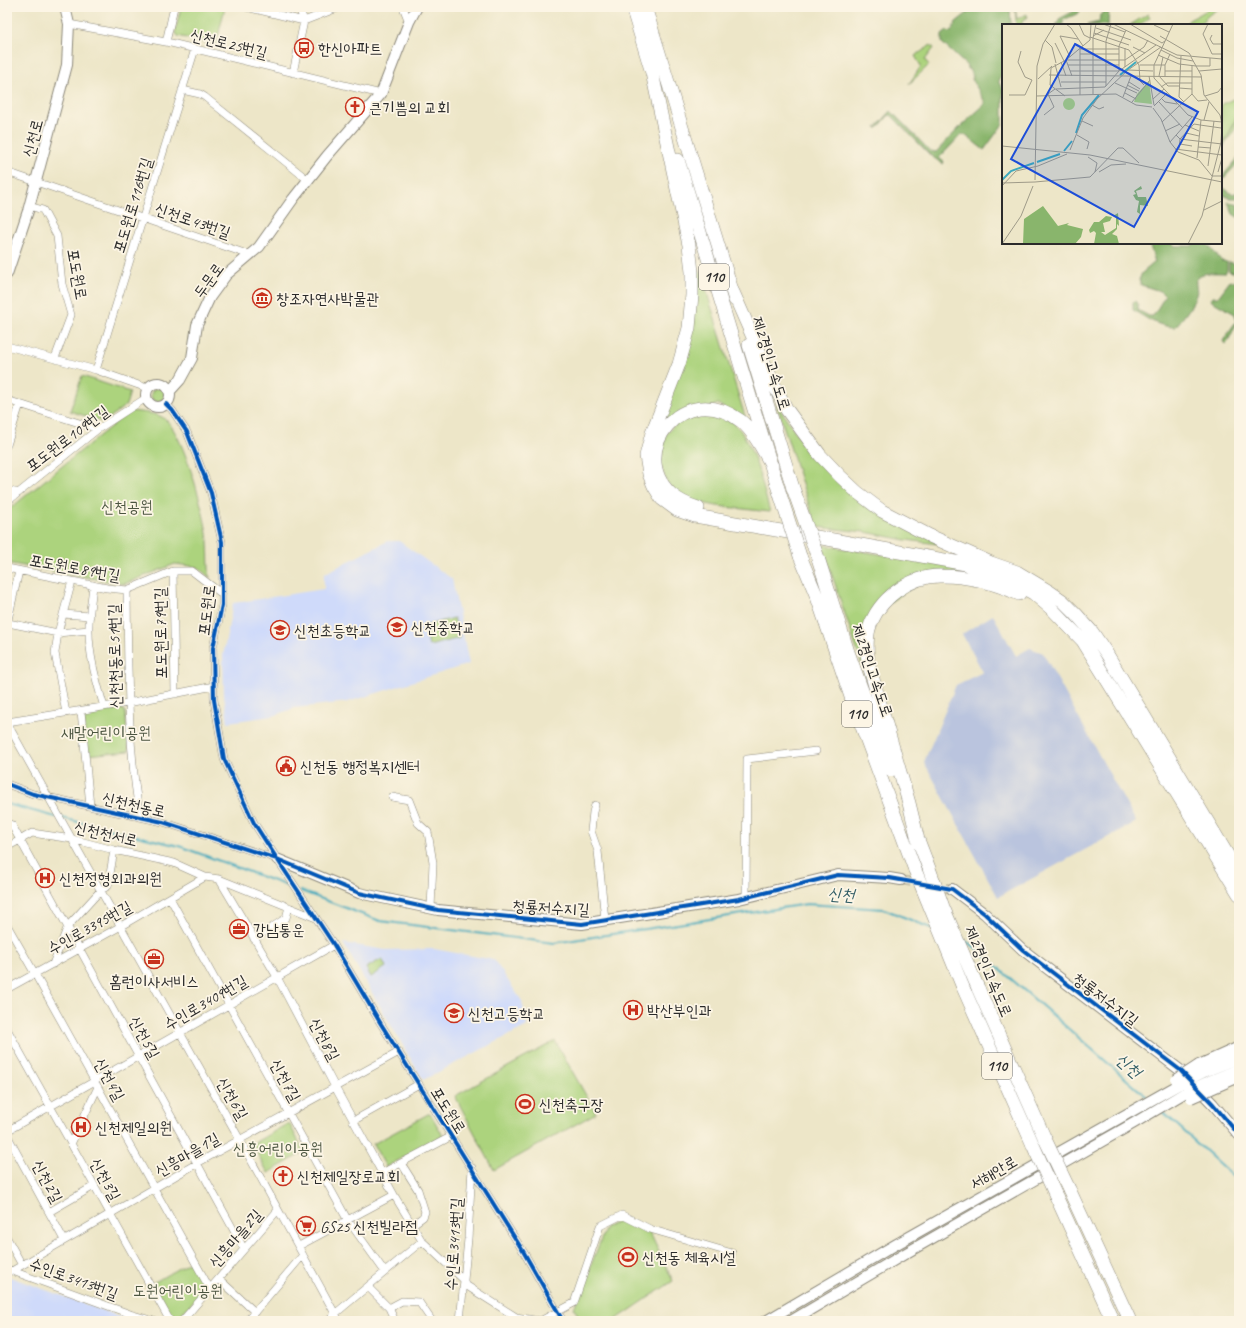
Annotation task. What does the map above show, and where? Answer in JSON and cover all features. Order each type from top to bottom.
[{"type":"highway","name":"제2경인고속도로","points":[[632,7],[800,556],[817,597],[851,697],[915,870],[962,985],[1113,1321]]},
{"type":"highway","name":"제2경인고속도로","points":[[645,7],[794,488],[848,652],[943,907],[1045,1139],[1130,1321]]},
{"type":"highway","points":[[651,68],[689,245],[692,272],[692,295],[689,328],[679,364],[652,433],[646,456],[649,474],[662,499],[677,510],[695,516],[966,564],[999,575],[1032,593],[1053,610],[1083,641],[1239,894]]},
{"type":"highway","points":[[733,292],[774,385],[787,410],[820,455],[857,492],[882,511],[930,536],[991,563],[1017,572],[1063,601],[1092,632],[1239,874]]},
{"type":"highway","points":[[772,466],[751,432],[740,421],[716,408],[688,410],[672,420],[664,430],[656,449],[657,474],[662,484],[671,494],[682,502],[697,508],[991,563]]},
{"type":"highway","points":[[919,844],[909,803],[868,662],[867,642],[869,629],[875,615],[884,602],[902,587],[924,578],[941,576],[969,578],[1004,588],[1053,610]]},
{"type":"street","name":"신천로","points":[[7,274],[29,206],[66,65],[69,24],[65,7]]},
{"type":"street","points":[[166,42],[174,7]]},
{"type":"street","points":[[246,7],[304,21],[340,7]]},
{"type":"street","points":[[293,73],[304,21],[299,7]]},
{"type":"street","points":[[403,7],[409,22]]},
{"type":"street","name":"두문로","points":[[170,391],[180,380],[192,358],[197,325],[210,297],[226,275],[259,247],[327,156],[381,94],[409,22],[417,7]]},
{"type":"street","name":"신천로25번길","points":[[69,24],[166,42],[381,94]]},
{"type":"street","name":"포도원로116번길","points":[[96,370],[195,49]]},
{"type":"street","points":[[182,90],[200,94],[205,97],[308,180]]},
{"type":"street","name":"신천로43번길","points":[[7,172],[250,255]]},
{"type":"street","name":"포도원로","points":[[29,206],[43,210],[57,236],[62,284],[71,316],[55,358]]},
{"type":"street","points":[[7,346],[96,370],[146,393],[152,406],[159,407],[166,404],[170,398],[170,391],[166,385],[160,382],[153,383],[146,393]]},
{"type":"street","name":"포도원로109번길","points":[[7,502],[98,429],[146,393]]},
{"type":"street","points":[[7,400],[98,429]]},
{"type":"street","points":[[7,445],[20,404]]},
{"type":"street","name":"포도원로","points":[[166,404],[187,432],[211,493],[222,542],[222,605],[213,648],[214,700],[224,759],[254,823],[334,945],[399,1052],[524,1251],[563,1321]]},
{"type":"street","points":[[7,490],[18,494]]},
{"type":"street","name":"포도원로89번길","points":[[7,568],[93,585],[127,590],[173,571],[192,571],[222,594]]},
{"type":"street","points":[[19,571],[7,623],[58,632],[89,630]]},
{"type":"street","name":"포도원로79번길","points":[[173,571],[175,694]]},
{"type":"street","points":[[66,713],[55,653],[58,632],[72,581]]},
{"type":"street","points":[[93,585],[89,630],[94,673],[104,707]]},
{"type":"street","name":"신천천동로51번길","points":[[127,590],[128,703],[137,800],[140,817]]},
{"type":"street","points":[[63,614],[90,616]]},
{"type":"street","name":"포도원로79번길","points":[[7,722],[128,703],[214,686]]},
{"type":"street","points":[[81,711],[90,806]]},
{"type":"street","name":"신천6길","points":[[7,722],[299,1246],[339,1321]]},
{"type":"street","points":[[746,897],[747,759],[816,751]]},
{"type":"street","name":"신천천동로","points":[[7,784],[33,794],[163,822],[279,862]]},
{"type":"street","points":[[392,797],[409,800],[418,823],[428,832],[433,863],[431,908]]},
{"type":"street","points":[[595,805],[591,831],[598,851],[605,920]]},
{"type":"street","points":[[7,823],[12,825],[20,840]]},
{"type":"street","name":"신천천서로","points":[[7,847],[32,833],[72,840],[174,863],[205,877]]},
{"type":"street","name":"신천5길","points":[[20,840],[244,1249]]},
{"type":"street","points":[[53,964],[68,926],[101,890],[108,886],[114,850]]},
{"type":"street","name":"청룡저수지길","points":[[279,862],[359,893],[431,908],[582,924],[746,897],[838,876],[889,878],[901,880]]},
{"type":"street","points":[[205,877],[219,879],[289,907],[315,915]]},
{"type":"street","name":"수인로3395번길","points":[[7,989],[205,877]]},
{"type":"street","name":"신천8길","points":[[219,879],[277,978],[394,1195],[422,1241],[464,1282],[516,1317],[540,1321]]},
{"type":"street","name":"청룡저수지길","points":[[952,889],[986,914],[1023,950],[1180,1070],[1213,1104],[1239,1135]]},
{"type":"street","name":"신천7길","points":[[170,898],[347,1220],[385,1272]]},
{"type":"street","points":[[254,939],[286,918],[289,907]]},
{"type":"street","name":"신천4길","points":[[7,925],[210,1289]]},
{"type":"street","name":"수인로3409번길","points":[[7,1131],[97,1084],[139,1056],[334,945]]},
{"type":"street","name":"신천3길","points":[[7,1029],[170,1321]]},
{"type":"street","points":[[1183,1088],[1205,1077],[1239,1047]]},
{"type":"street","name":"신흥마을1길","points":[[10,1270],[22,1265],[198,1163],[399,1052]]},
{"type":"street","name":"서해안로","points":[[766,1321],[902,1241],[1166,1091],[1183,1088],[1239,1058]]},
{"type":"street","name":"서해안로","points":[[1205,1077],[1239,1069]]},
{"type":"street","points":[[1205,1077],[1239,1077]]},
{"type":"street","points":[[71,1144],[97,1084]]},
{"type":"street","points":[[353,1120],[419,1084]]},
{"type":"street","name":"서해안로","points":[[791,1321],[908,1252],[1148,1115],[1174,1103],[1183,1088]]},
{"type":"street","name":"신천2길","points":[[7,1134],[64,1240]]},
{"type":"street","name":"포도원로","points":[[382,1173],[452,1136]]},
{"type":"street","points":[[401,1163],[418,1190],[425,1212],[422,1217],[412,1225]]},
{"type":"street","name":"수인로3413번길","points":[[460,1321],[472,1168]]},
{"type":"street","points":[[49,1212],[94,1186]]},
{"type":"street","points":[[299,1246],[394,1195]]},
{"type":"street","name":"신흥마을2길","points":[[182,1321],[278,1210]]},
{"type":"street","points":[[540,1321],[574,1303],[600,1226],[622,1215],[650,1229],[732,1253]]},
{"type":"street","points":[[7,1238],[22,1265]]},
{"type":"street","points":[[328,1321],[422,1241]]},
{"type":"street","points":[[247,1321],[303,1256]]},
{"type":"street","name":"수인로3413번길","points":[[10,1270],[130,1314],[154,1321]]},
{"type":"street","points":[[219,1279],[255,1312]]},
{"type":"street","points":[[368,1286],[389,1308],[395,1321]]},
{"type":"street","points":[[389,1308],[402,1301],[419,1302],[432,1321]]},
{"type":"street","name":"수인로3413번길","points":[[126,1321],[130,1314]]},
{"type":"shaded area","points":[[388,541],[399,541],[452,579],[469,664],[348,702],[295,708],[273,716],[228,722],[224,695],[223,656],[233,603],[324,589],[324,574]]},
{"type":"shaded area","points":[[993,615],[1016,656],[1030,648],[1043,653],[1136,822],[998,897],[924,762],[956,685],[983,672],[962,634]]},
{"type":"shaded area","name":"신천고등학교","points":[[343,943],[385,950],[434,949],[494,960],[522,1001],[527,1026],[423,1080]]},
{"type":"shaded area","points":[[7,1276],[121,1317],[122,1321],[7,1321]]},
{"type":"green space","points":[[181,7],[225,7],[216,45],[178,36],[175,32]]},
{"type":"green space","points":[[975,7],[1010,7],[1011,24],[1002,24],[1002,76],[999,79],[999,83],[1002,88],[1002,125],[984,150],[965,135],[961,135],[939,158],[944,162],[943,164],[931,156],[891,115],[888,116],[878,128],[876,128],[891,111],[930,151],[936,152],[983,106],[985,102],[972,79],[973,76],[966,65],[942,43],[942,35],[947,31],[951,32],[956,22]]},
{"type":"green space","points":[[1015,7],[1017,19],[1027,14],[1027,17],[1023,20],[1021,24],[1016,24]]},
{"type":"green space","points":[[1221,7],[1210,14],[1199,24],[1186,24],[1189,20],[1211,8]]},
{"type":"green space","points":[[1109,8],[1108,24],[1091,24],[1099,22],[1100,15]]},
{"type":"green space","points":[[1078,9],[1080,10],[1079,13],[1063,20],[1063,24],[1056,24],[1059,19]]},
{"type":"green space","points":[[1148,14],[1150,17],[1141,24],[1132,24]]},
{"type":"green space","points":[[931,45],[934,48],[925,60],[929,65],[909,84],[921,66],[915,56]]},
{"type":"green space","points":[[1237,97],[1239,98],[1239,111],[1227,138],[1222,142],[1222,104]]},
{"type":"green space","points":[[1236,120],[1237,126],[1222,148],[1222,144],[1226,140]]},
{"type":"green space","points":[[1239,157],[1239,162],[1222,180],[1222,177]]},
{"type":"green space","points":[[1222,187],[1232,194],[1239,192],[1239,198],[1230,198],[1222,194]]},
{"type":"green space","points":[[1228,202],[1239,205],[1239,218],[1233,214]]},
{"type":"green space","points":[[1153,244],[1192,246],[1193,244],[1207,244],[1222,261],[1227,262],[1227,270],[1225,273],[1209,273],[1198,277],[1196,280],[1197,293],[1192,304],[1175,327],[1158,324],[1133,310],[1133,303],[1135,301],[1138,304],[1138,310],[1149,316],[1153,316],[1165,296],[1160,291],[1141,285],[1139,280],[1142,273],[1155,262],[1150,246]]},
{"type":"green space","points":[[1229,262],[1239,265],[1239,270],[1236,273],[1229,271]]},
{"type":"green space","points":[[700,270],[747,423],[718,404],[661,427],[697,271]]},
{"type":"green space","points":[[1230,281],[1239,281],[1239,319],[1225,344],[1223,341],[1236,321],[1235,314],[1210,300],[1212,297],[1218,297]]},
{"type":"green space","points":[[82,376],[130,392],[126,405],[104,422],[70,411]]},
{"type":"green space","points":[[155,388],[161,388],[165,392],[165,398],[161,402],[155,402],[151,398],[151,392]]},
{"type":"green space","points":[[776,403],[802,442],[826,470],[939,544],[906,540],[865,532],[816,527]]},
{"type":"green space","name":"신천공원","points":[[130,411],[149,413],[162,417],[172,428],[179,441],[199,496],[208,541],[210,578],[198,567],[175,564],[124,584],[7,563],[7,511]]},
{"type":"green space","points":[[711,413],[721,415],[731,421],[740,430],[754,457],[770,512],[717,506],[692,501],[677,494],[667,483],[660,464],[666,434],[677,423],[693,414]]},
{"type":"green space","points":[[822,545],[966,568],[996,578],[936,572],[871,614],[871,692]]},
{"type":"green space","points":[[454,618],[460,638],[429,646],[424,626]]},
{"type":"green space","name":"새말어린이공원","points":[[122,709],[125,711],[129,751],[87,755],[83,714],[85,712]]},
{"type":"green space","points":[[382,959],[386,967],[371,977],[366,968]]},
{"type":"green space","name":"신천축구장","points":[[555,1041],[596,1113],[494,1170],[455,1096]]},
{"type":"green space","points":[[430,1113],[443,1136],[386,1167],[373,1144]]},
{"type":"green space","name":"신흥어린이공원","points":[[289,1123],[304,1152],[268,1173],[252,1144]]},
{"type":"green space","name":"신천동 체육시설","points":[[625,1219],[644,1227],[650,1233],[673,1281],[614,1321],[581,1321],[574,1308],[606,1227]]},
{"type":"green space","name":"도원어린이공원","points":[[191,1261],[205,1283],[204,1290],[176,1320],[171,1317],[153,1283]]},
{"type":"waterway","name":"신천","points":[[7,804],[56,817]]},
{"type":"waterway","name":"신천","points":[[62,818],[179,846],[293,888]]},
{"type":"waterway","name":"신천","points":[[301,891],[380,921],[554,943],[807,904],[884,909],[933,929]]},
{"type":"waterway","name":"신천","points":[[963,941],[971,944],[1148,1098]]},
{"type":"waterway","name":"신천","points":[[1162,1111],[1239,1182]]},
{"type":"tunnel","points":[[901,880],[952,889]]},
{"type":"cycle path","points":[[166,404],[187,432],[211,493],[222,542],[222,605],[213,648],[214,700],[224,759],[254,823],[334,945],[381,1024],[523,1251],[563,1321]]},
{"type":"cycle path","points":[[7,784],[33,794],[163,822],[277,859],[359,893],[438,910],[582,924],[739,899],[838,875],[889,878],[952,889],[985,914],[1023,950],[1180,1070],[1213,1104],[1239,1135]]},
{"type":"place","name":"한신아파트","points":[[304,48]]},
{"type":"place","name":"큰기쁨의 교회","points":[[355,107]]},
{"type":"place","name":"창조자연사박물관","points":[[262,298]]},
{"type":"place","name":"신천중학교","points":[[397,627]]},
{"type":"place","name":"신천초등학교","points":[[280,630]]},
{"type":"place","name":"신천동 행정복지센터","points":[[286,766]]},
{"type":"place","name":"신천정형외과의원","points":[[45,878]]},
{"type":"place","name":"강남통운","points":[[239,929]]},
{"type":"place","name":"홈런이사서비스","points":[[154,959]]},
{"type":"place","name":"박산부인과","points":[[633,1010]]},
{"type":"place","name":"신천고등학교","points":[[454,1013]]},
{"type":"place","name":"신천축구장","points":[[525,1104]]},
{"type":"place","name":"신천제일의원","points":[[81,1127]]},
{"type":"place","name":"신천제일장로교회","points":[[283,1176]]},
{"type":"place","name":"GS25 신천빌라점","points":[[306,1226]]},
{"type":"place","name":"신천동 체육시설","points":[[628,1257]]}]
